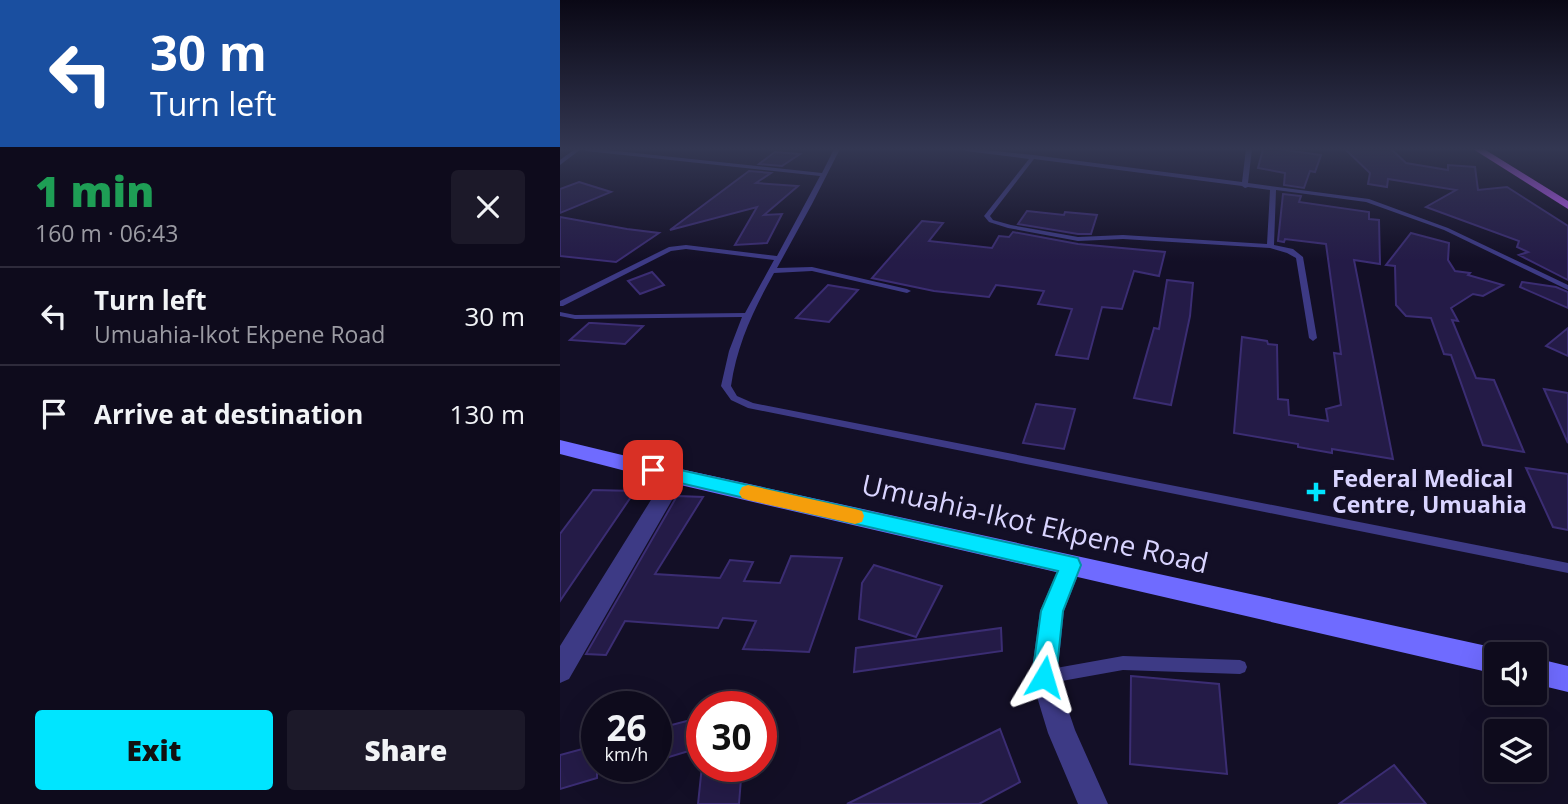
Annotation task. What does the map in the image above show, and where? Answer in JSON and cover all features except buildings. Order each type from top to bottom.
[{"type":"main road","points":[[1541,187],[1568,206]]},
{"type":"main road","points":[[1549,187],[1568,197]]},
{"type":"main road","name":"Umuahia-Ikot Ekpene Road","points":[[560,447],[676,476],[1484,658]]},
{"type":"main road","points":[[1547,674],[1568,679]]},
{"type":"street","points":[[560,670],[676,476]]},
{"type":"street","points":[[1071,565],[1052,611],[1044,677],[1062,733],[1093,804]]},
{"type":"lane","points":[[818,187],[745,315],[728,365],[726,386],[734,398],[751,406],[1568,568]]},
{"type":"lane","points":[[1009,187],[987,216],[991,221],[1010,228],[1078,239],[1123,237],[1270,246],[1290,251],[1299,257],[1313,338]]},
{"type":"lane","points":[[1249,187],[1367,200],[1402,211],[1446,229],[1568,288]]},
{"type":"lane","points":[[1270,246],[1273,190]]},
{"type":"lane","points":[[560,304],[668,249],[686,247],[779,258]]},
{"type":"lane","points":[[771,271],[812,269],[906,291]]},
{"type":"lane","points":[[560,314],[575,317],[745,315]]},
{"type":"lane","points":[[1044,677],[1123,663],[1240,667]]},
{"type":"slow traffic","points":[[748,493],[855,516]]},
{"type":"place","name":"Federal Medical Centre, Umuahia","points":[[1316,492]]},
{"type":"route","points":[[653,470],[1071,565],[1052,611],[1044,677]]}]
